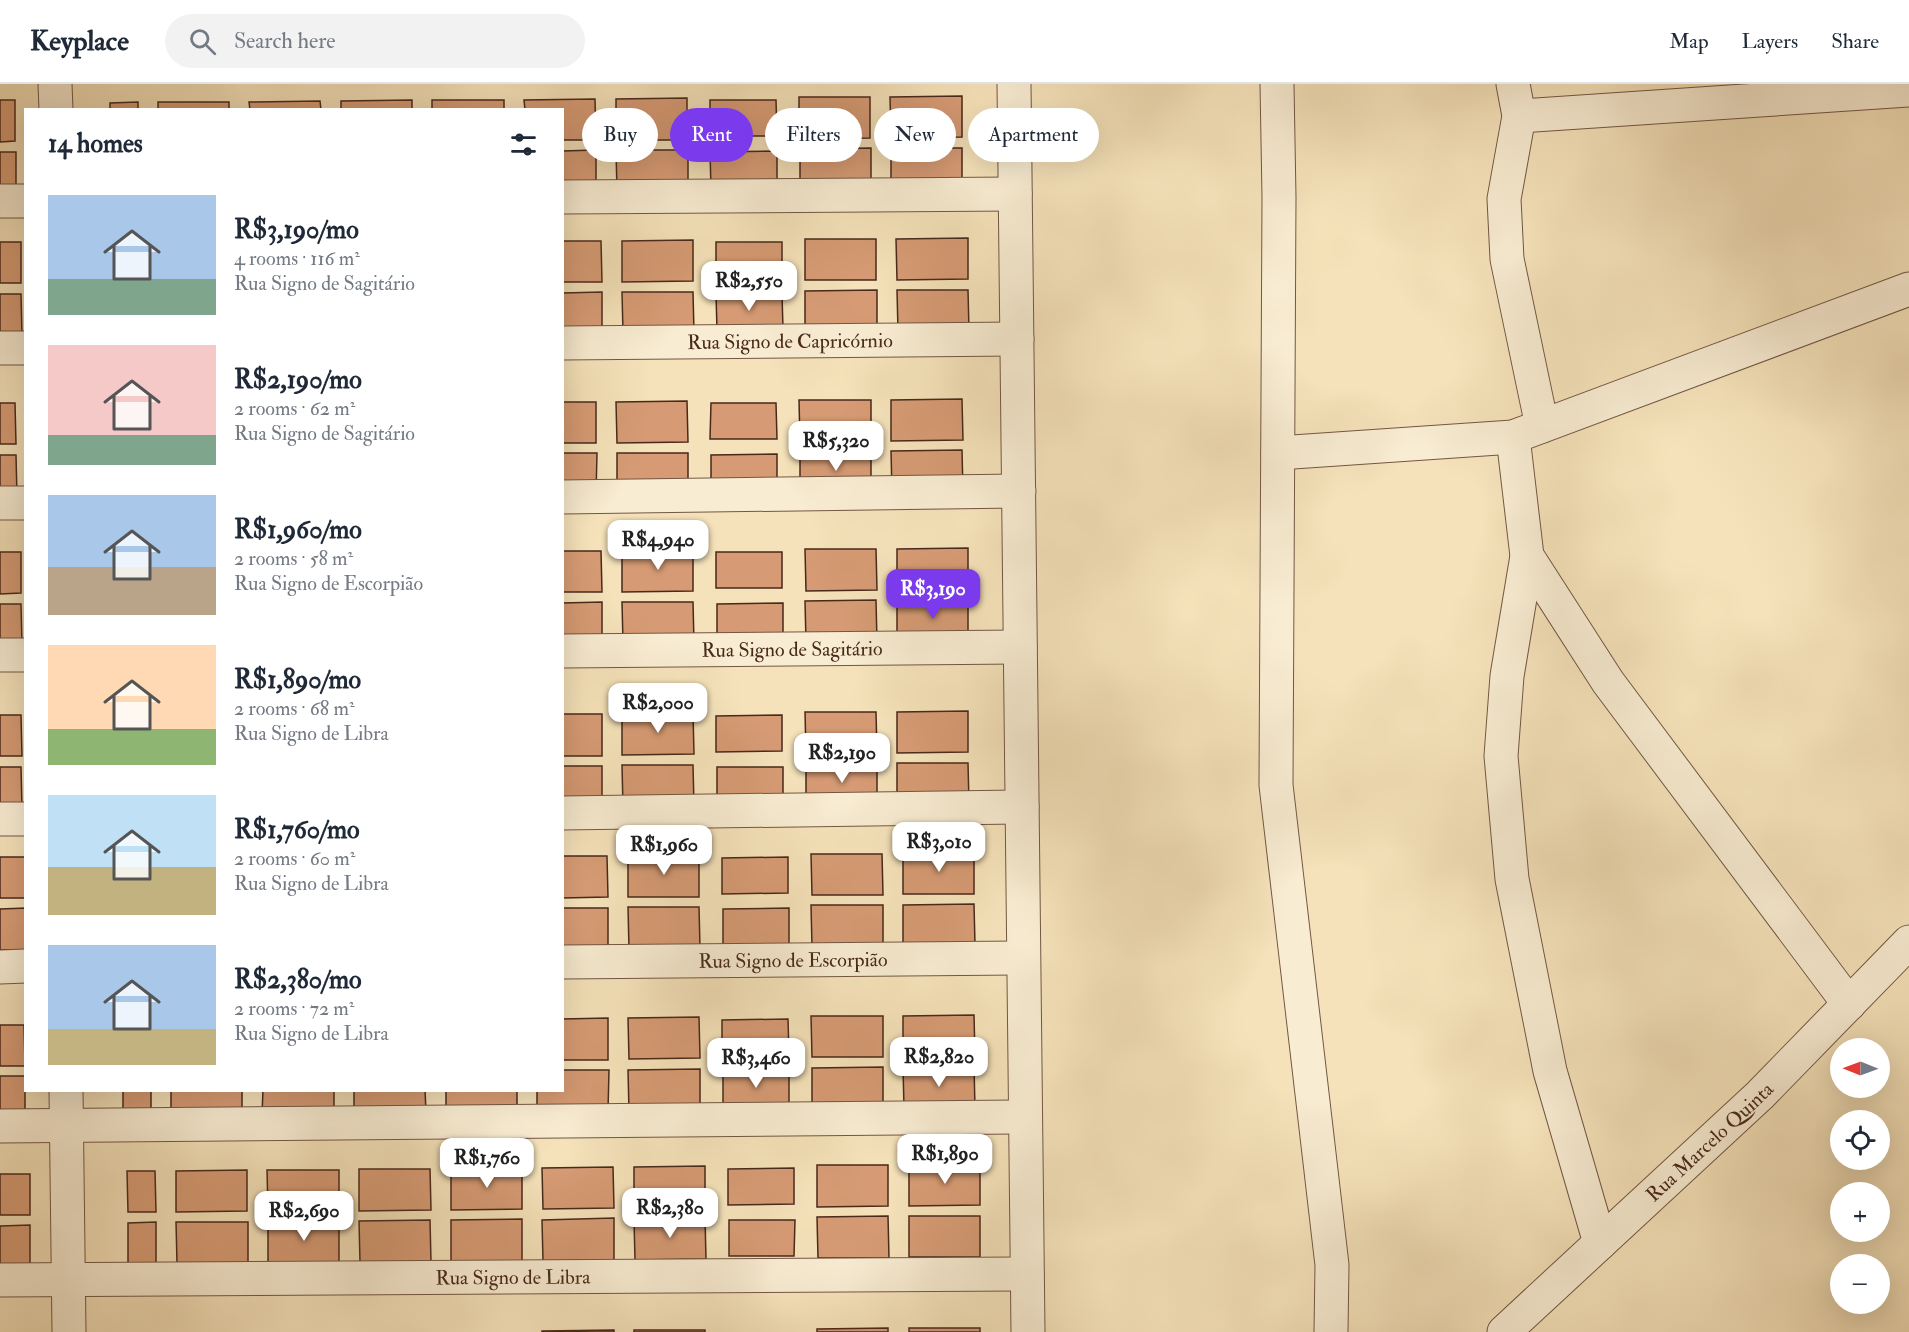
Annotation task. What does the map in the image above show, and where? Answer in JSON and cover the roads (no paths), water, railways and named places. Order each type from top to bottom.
[{"type":"street","points":[[55,84],[56,108]]},
{"type":"street","points":[[1014,84],[1028,1332]]},
{"type":"street","points":[[1277,84],[1279,197],[1276,785],[1332,1265],[1331,1332]]},
{"type":"street","points":[[1513,84],[1519,116],[1504,199],[1507,259],[1527,431],[1527,556],[1507,676],[1501,756],[1512,879],[1550,1071],[1600,1243]]},
{"type":"street","points":[[1519,116],[1909,90]]},
{"type":"street","points":[[564,197],[1015,194]]},
{"type":"street","points":[[0,201],[24,201]]},
{"type":"street","points":[[1278,453],[1527,431],[1909,289]]},
{"type":"street","name":"Rua Signo de Capricórnio","points":[[564,343],[1017,339]]},
{"type":"street","points":[[0,348],[24,348]]},
{"type":"street","points":[[564,496],[1018,491]]},
{"type":"street","points":[[0,503],[24,503]]},
{"type":"street","points":[[1527,556],[1608,682],[1849,1004]]},
{"type":"street","name":"Rua Signo de Sagitário","points":[[564,651],[1020,647]]},
{"type":"street","points":[[0,655],[24,655]]},
{"type":"street","points":[[564,813],[1022,807]]},
{"type":"street","points":[[0,819],[24,819]]},
{"type":"street","name":"Rua Marcelo Quinta","points":[[1504,1332],[1760,1095],[1909,942]]},
{"type":"street","name":"Rua Signo de Escorpião","points":[[564,962],[1023,958]]},
{"type":"street","points":[[0,967],[24,966]]},
{"type":"street","points":[[66,1092],[69,1332]]},
{"type":"street","points":[[0,1126],[1025,1117]]},
{"type":"street","name":"Rua Signo de Libra","points":[[0,1280],[1027,1274]]}]
